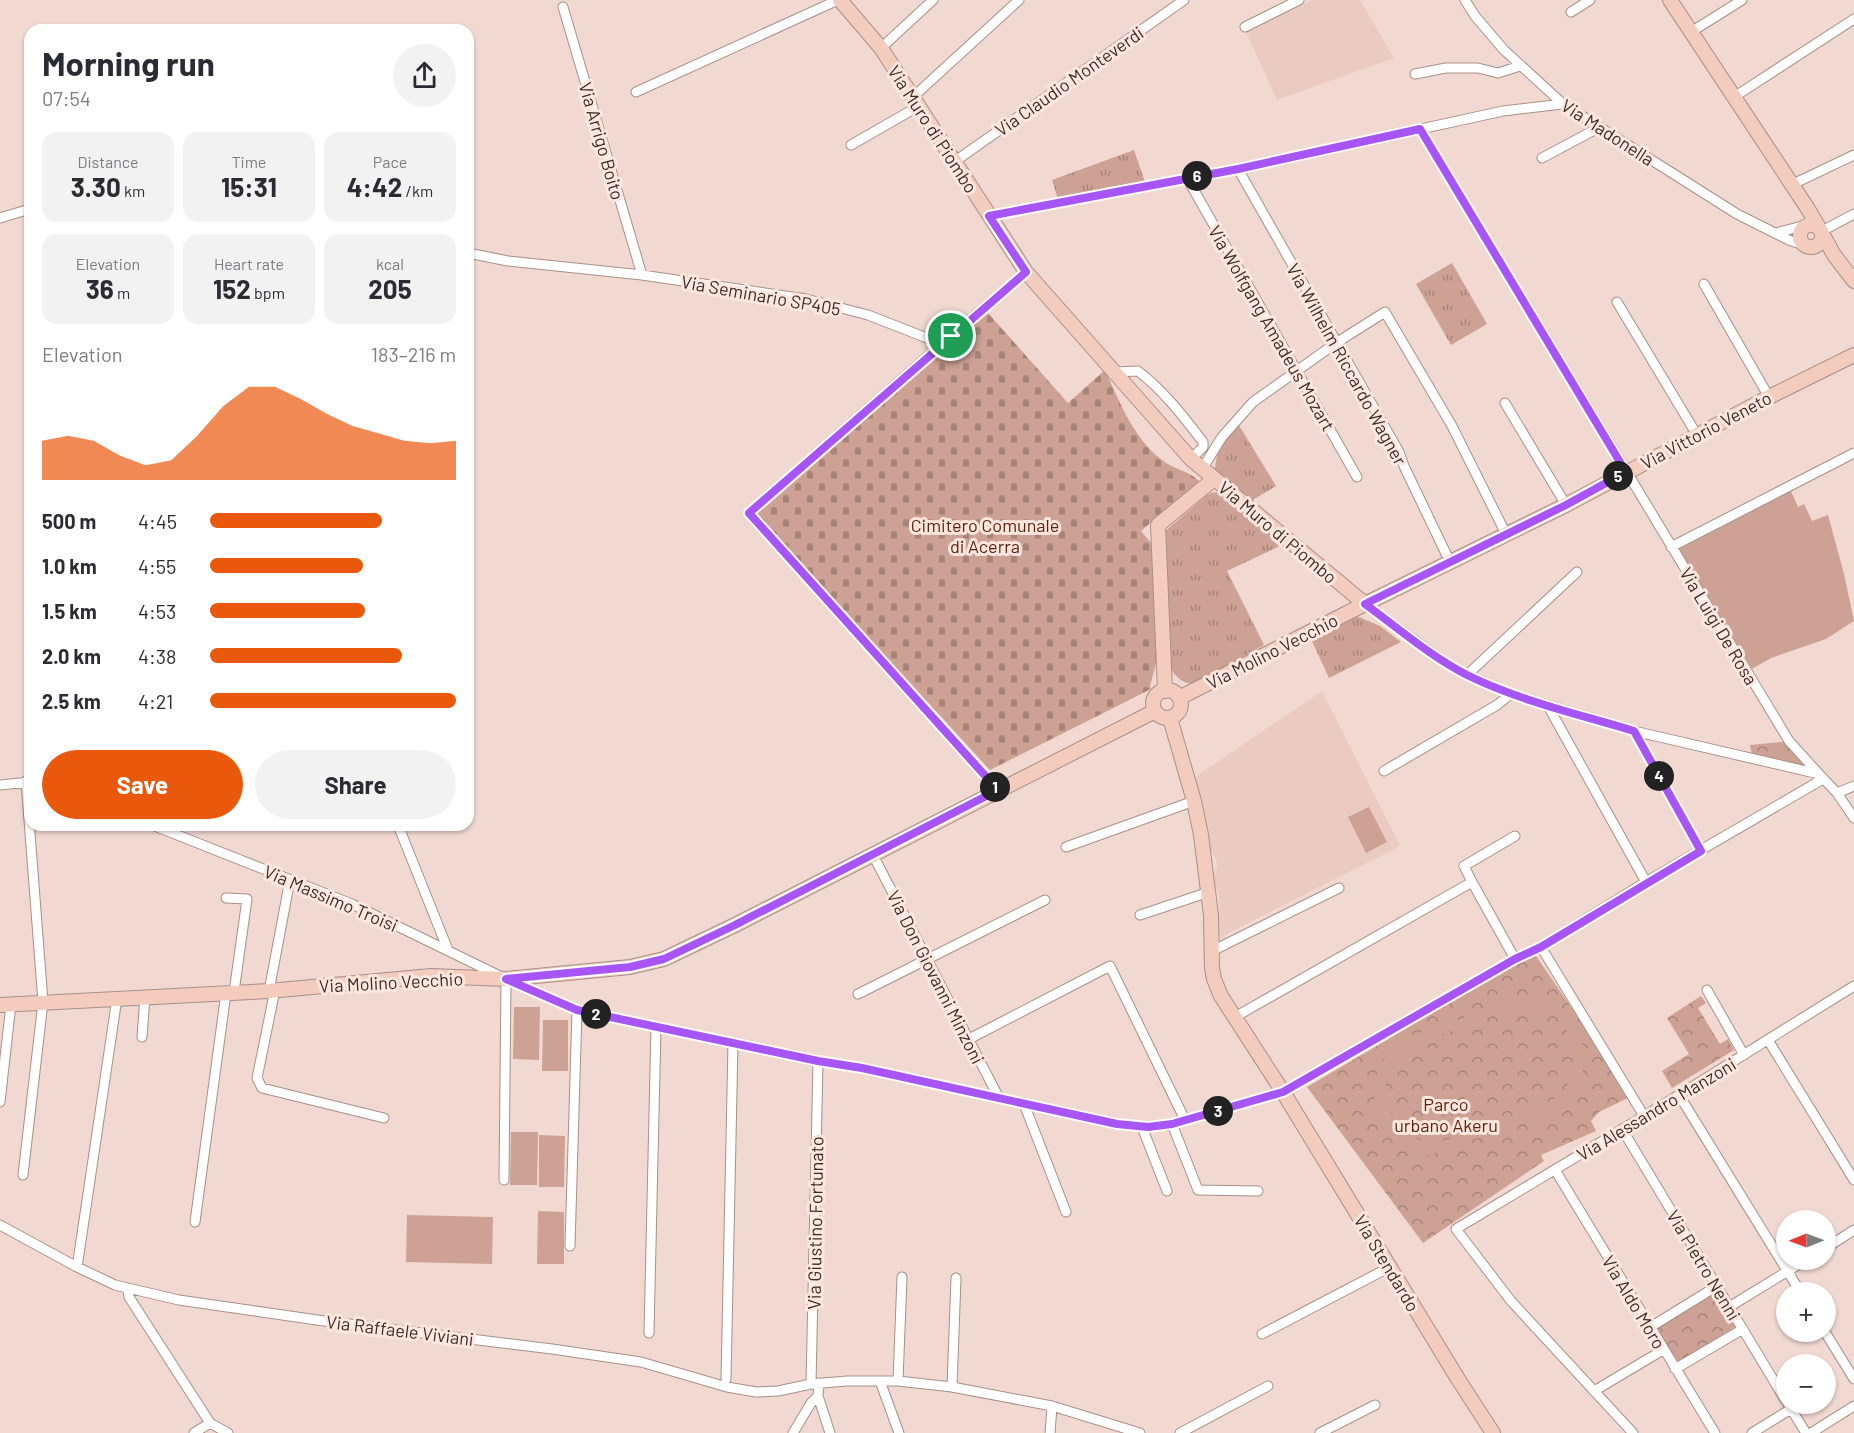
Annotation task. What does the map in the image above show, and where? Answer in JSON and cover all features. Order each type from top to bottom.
[{"type":"street","name":"Via Muro di Piombo","points":[[839,0],[881,48],[1026,272],[1191,459],[1365,604]]},
{"type":"street","points":[[636,92],[839,0]]},
{"type":"street","points":[[881,48],[933,0]]},
{"type":"street","points":[[851,145],[916,102],[1019,0]]},
{"type":"street","name":"Via Claudio Monteverdi","points":[[954,162],[1184,0]]},
{"type":"street","points":[[1245,27],[1299,0]]},
{"type":"street","name":"Via Madonella","points":[[1465,0],[1475,16],[1504,50],[1563,104],[1737,214],[1776,233],[1810,234]]},
{"type":"street","points":[[1571,12],[1590,0]]},
{"type":"street","points":[[1670,0],[1794,190],[1803,209],[1810,234],[1839,261],[1854,281]]},
{"type":"street","points":[[1691,32],[1742,0]]},
{"type":"street","name":"Via Arrigo Boito","points":[[563,7],[642,275]]},
{"type":"street","points":[[1734,97],[1854,19]]},
{"type":"street","points":[[1414,74],[1446,68],[1478,68],[1498,73],[1520,66]]},
{"type":"street","points":[[989,216],[1238,169],[1503,111],[1563,104]]},
{"type":"street","points":[[1542,158],[1600,127]]},
{"type":"street","name":"Via Luigi De Rosa","points":[[1420,129],[1789,741],[1837,793],[1854,818]]},
{"type":"street","points":[[1794,190],[1854,155]]},
{"type":"street","name":"Via Wilhelm Riccardo Wagner","points":[[1238,169],[1399,452],[1450,562]]},
{"type":"street","name":"Via Wolfgang Amadeus Mozart","points":[[1187,178],[1357,477]]},
{"type":"street","points":[[0,218],[24,211]]},
{"type":"street","points":[[1776,233],[1810,234],[1854,214]]},
{"type":"street","name":"Via Seminario SP405","points":[[474,254],[508,261],[642,275],[806,299],[868,315],[932,340],[942,340],[951,336]]},
{"type":"street","points":[[998,790],[749,513],[1026,272]]},
{"type":"street","points":[[1704,284],[1769,397]]},
{"type":"street","points":[[1617,303],[1697,435]]},
{"type":"street","points":[[1202,469],[1222,436],[1253,402],[1336,343],[1385,312],[1452,426],[1506,534]]},
{"type":"street","name":"Via Vittorio Veneto","points":[[1365,604],[1566,505],[1769,397],[1854,355]]},
{"type":"street","points":[[1115,372],[1138,371],[1168,398],[1203,442],[1203,447],[1191,459]]},
{"type":"street","points":[[1505,403],[1566,505]]},
{"type":"street","points":[[1671,547],[1854,453]]},
{"type":"street","points":[[1165,691],[1158,525],[1214,479]]},
{"type":"street","points":[[1467,675],[1577,572]]},
{"type":"street","points":[[1365,604],[1443,661],[1467,675],[1511,694],[1634,731],[1821,776]]},
{"type":"street","name":"Via Molino Vecchio","points":[[1179,698],[1365,604]]},
{"type":"street","points":[[1161,692],[1174,693],[1179,698],[1180,709],[1170,718],[1161,717],[1153,707],[1154,698],[1161,692]]},
{"type":"street","points":[[1384,771],[1497,705],[1511,694]]},
{"type":"street","points":[[1548,706],[1646,882]]},
{"type":"street","name":"Via Molino Vecchio","points":[[6,1005],[230,993],[431,976],[506,979],[630,967],[664,959],[1155,711]]},
{"type":"street","name":"Via Stendardo","points":[[1170,718],[1194,801],[1201,835],[1209,892],[1214,979],[1221,996],[1283,1092],[1493,1433]]},
{"type":"street","points":[[1634,731],[1701,851]]},
{"type":"street","name":"Via Massimo Troisi","points":[[173,831],[352,904],[506,979],[577,1010],[818,1061],[862,1068],[1117,1124],[1142,1127],[1172,1124],[1283,1092],[1515,959],[1541,947],[1821,776]]},
{"type":"street","points":[[0,785],[24,782]]},
{"type":"street","points":[[1837,793],[1854,786]]},
{"type":"street","points":[[1066,847],[1194,801]]},
{"type":"street","points":[[23,1175],[43,1002],[31,831]]},
{"type":"street","points":[[400,831],[448,950]]},
{"type":"street","points":[[1515,836],[1464,866],[1515,959]]},
{"type":"street","name":"Via Don Giovanni Minzoni","points":[[873,855],[999,1098]]},
{"type":"street","points":[[1235,1017],[1472,882]]},
{"type":"street","points":[[290,885],[257,1078],[262,1088],[384,1118]]},
{"type":"street","points":[[1212,951],[1339,888]]},
{"type":"street","points":[[1140,915],[1209,892]]},
{"type":"street","points":[[195,1222],[247,898],[226,898]]},
{"type":"street","points":[[858,994],[1045,900]]},
{"type":"street","points":[[1541,947],[1644,1116]]},
{"type":"street","points":[[969,1039],[1110,966],[1185,1120]]},
{"type":"street","points":[[504,1180],[506,979]]},
{"type":"street","name":"Via Alessandro Manzoni","points":[[1594,1391],[1511,1301],[1456,1229],[1854,986]]},
{"type":"street","points":[[1707,990],[1744,1055]]},
{"type":"street","points":[[142,1036],[145,997]]},
{"type":"street","points":[[78,1261],[117,998]]},
{"type":"street","points":[[0,1102],[6,1005]]},
{"type":"street","points":[[570,1246],[577,1010]]},
{"type":"street","points":[[648,1333],[656,1027]]},
{"type":"street","points":[[1768,1040],[1854,1180]]},
{"type":"street","points":[[726,1379],[733,1043]]},
{"type":"street","name":"Via Giustino Fortunato","points":[[818,1061],[815,1384],[830,1433]]},
{"type":"street","points":[[1678,1095],[1794,1282]]},
{"type":"street","points":[[1024,1104],[1066,1212]]},
{"type":"street","points":[[1172,1124],[1198,1190],[1258,1191]]},
{"type":"street","points":[[1142,1127],[1167,1191]]},
{"type":"street","name":"Via Pietro Nenni","points":[[1622,1129],[1776,1384]]},
{"type":"street","name":"Via Aldo Moro","points":[[1554,1170],[1714,1433]]},
{"type":"street","name":"Via Raffaele Viviani","points":[[0,1225],[115,1286],[179,1300],[324,1321],[552,1348],[641,1362],[727,1387],[756,1392],[778,1391],[848,1380],[898,1381],[952,1387],[1052,1406],[1140,1433]]},
{"type":"street","points":[[1836,1242],[1854,1230]]},
{"type":"street","points":[[1262,1334],[1390,1267]]},
{"type":"street","points":[[1729,1307],[1788,1271]]},
{"type":"street","points":[[898,1381],[902,1278]]},
{"type":"street","points":[[952,1387],[956,1278]]},
{"type":"street","points":[[1649,1328],[1717,1286]]},
{"type":"street","points":[[128,1289],[129,1297],[203,1429],[228,1433]]},
{"type":"street","points":[[1675,1369],[1743,1329]]},
{"type":"street","points":[[1831,1342],[1854,1379]]},
{"type":"street","points":[[1633,1433],[1594,1391],[1663,1350]]},
{"type":"street","points":[[880,1381],[899,1433]]},
{"type":"street","points":[[1180,1433],[1268,1386]]},
{"type":"street","points":[[793,1433],[811,1403],[819,1396]]},
{"type":"street","points":[[1320,1433],[1375,1405]]},
{"type":"street","points":[[1050,1433],[1052,1406]]},
{"type":"street","points":[[1811,1433],[1854,1407]]},
{"type":"street","points":[[1752,1433],[1777,1414]]},
{"type":"street","name":"Via Pietro Nenni","points":[[1794,1414],[1806,1433]]},
{"type":"shaded area","points":[[1312,0],[1360,0],[1394,58],[1277,100],[1246,32]]},
{"type":"shaded area","points":[[1322,691],[1400,846],[1221,937],[1218,935],[1216,924],[1220,918],[1218,890],[1214,886],[1213,877],[1217,867],[1216,859],[1209,848],[1195,777]]},
{"type":"green space","points":[[1134,150],[1145,182],[1058,199],[1052,180]]},
{"type":"green space","points":[[1452,263],[1487,324],[1451,345],[1416,284]]},
{"type":"green space","name":"Cimitero Comunale di Acerra","points":[[988,313],[1068,403],[1105,370],[1129,421],[1146,444],[1166,463],[1199,481],[1141,531],[1151,543],[1156,579],[1157,660],[1151,689],[990,770],[755,514]]},
{"type":"green space","points":[[1237,422],[1276,486],[1251,501],[1215,471],[1219,451]]},
{"type":"green space","points":[[1791,491],[1798,507],[1804,504],[1812,521],[1828,515],[1854,621],[1826,639],[1771,658],[1752,669],[1679,549]]},
{"type":"green space","points":[[1217,492],[1282,545],[1227,571],[1264,645],[1193,684],[1179,678],[1169,666],[1164,532],[1206,496]]},
{"type":"green space","points":[[1359,617],[1380,626],[1401,642],[1329,678],[1311,639],[1348,619]]},
{"type":"green space","points":[[1789,741],[1819,774],[1753,759],[1750,745]]},
{"type":"green space","points":[[1369,807],[1387,842],[1366,853],[1348,817]]},
{"type":"green space","name":"Parco urbano Akeru","points":[[1534,953],[1632,1096],[1599,1112],[1591,1121],[1596,1131],[1541,1155],[1544,1161],[1423,1243],[1307,1087]]},
{"type":"green space","points":[[1701,996],[1706,1003],[1698,1008],[1720,1044],[1728,1039],[1734,1050],[1672,1088],[1662,1071],[1689,1054],[1667,1018]]},
{"type":"green space","points":[[1518,999],[1541,1002],[1560,1011],[1574,1026],[1582,1043],[1584,1062],[1580,1081],[1569,1099],[1550,1113],[1406,1163],[1404,1157],[1422,1150],[1403,1141],[1389,1129],[1379,1114],[1375,1098],[1375,1081],[1381,1064],[1392,1049],[1409,1037]],"holes":[[[1539,1008],[1551,1013],[1561,1021],[1568,1032],[1574,1058],[1573,1072],[1568,1084],[1560,1094],[1526,1113],[1436,1142],[1428,1142],[1404,1130],[1395,1119],[1386,1094],[1386,1081],[1399,1057],[1409,1047],[1420,1042],[1511,1009]]]},
{"type":"green space","points":[[514,1007],[540,1007],[539,1060],[513,1059]]},
{"type":"green space","points":[[543,1020],[568,1020],[568,1071],[542,1071]]},
{"type":"green space","points":[[511,1132],[538,1132],[537,1185],[510,1185]]},
{"type":"green space","points":[[539,1135],[565,1136],[564,1187],[539,1187]]},
{"type":"green space","points":[[538,1211],[564,1212],[564,1264],[537,1264]]},
{"type":"green space","points":[[407,1215],[493,1217],[492,1264],[406,1262]]},
{"type":"green space","points":[[1714,1292],[1735,1327],[1675,1365],[1654,1330]]},
{"type":"route","points":[[1420,129],[1626,472],[1566,505],[1365,604],[1443,661],[1467,675],[1511,694],[1634,731],[1701,851],[1541,947],[1515,959],[1283,1092],[1172,1124],[1148,1127],[1117,1124],[862,1068],[818,1061],[577,1010],[506,979],[630,967],[664,959],[998,790],[749,513],[951,336],[1026,272],[989,216],[1238,169],[1420,129]]}]
